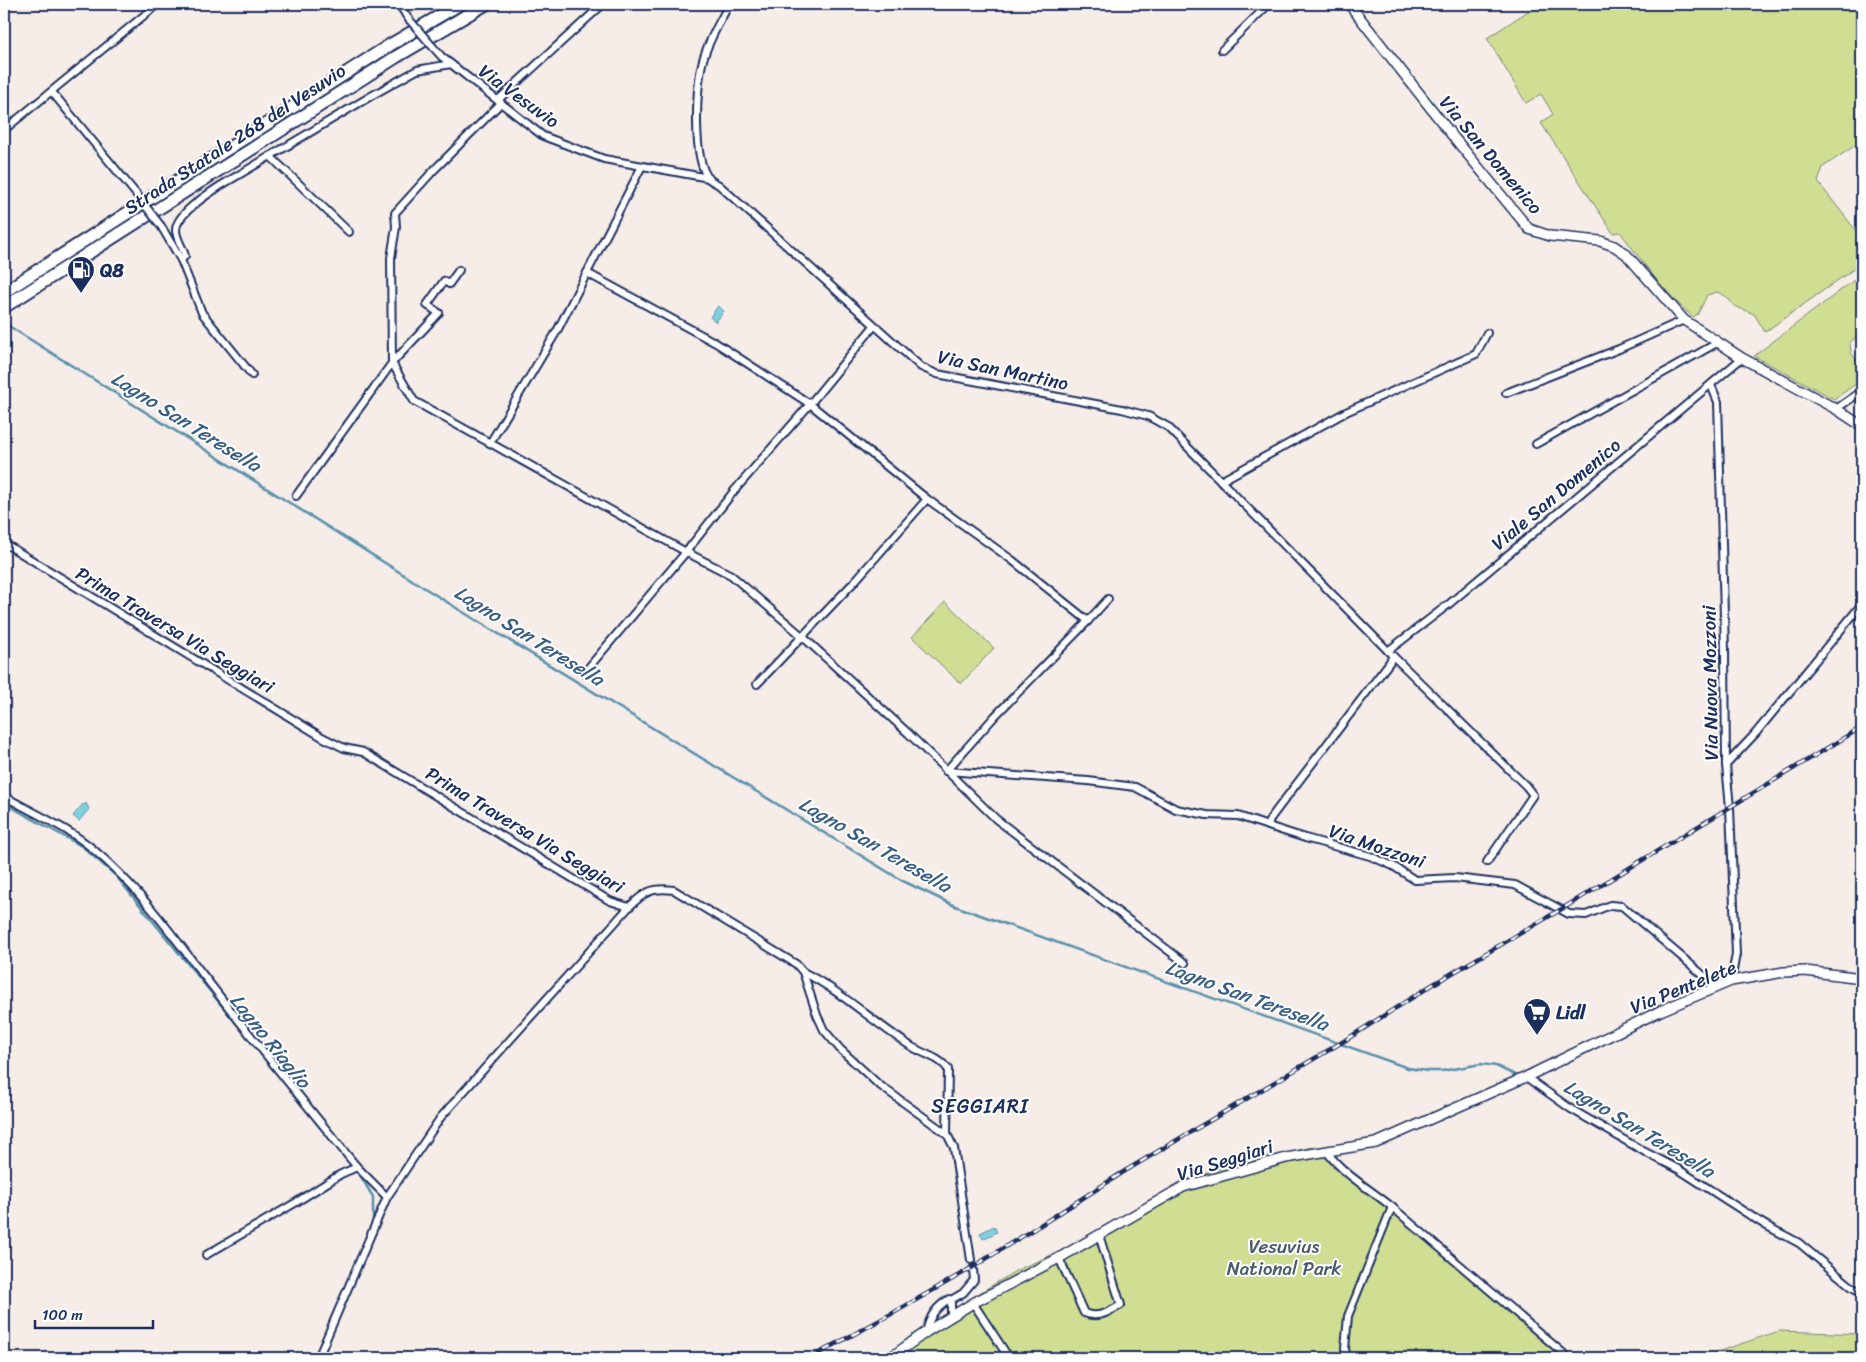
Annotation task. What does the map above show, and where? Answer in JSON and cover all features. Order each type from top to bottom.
[{"type":"highway","name":"Strada Statale 268 del Vesuvio","points":[[4,292],[374,56],[460,4]]},
{"type":"highway","name":"Strada Statale 268 del Vesuvio","points":[[4,307],[396,57],[486,4]]},
{"type":"main road","name":"Via San Domenico","points":[[1349,4],[1451,134],[1529,228],[1550,236],[1600,241],[1614,246],[1626,254],[1684,320],[1742,358],[1836,409],[1862,426]]},
{"type":"main road","name":"Via Pentelete","points":[[1526,1077],[1660,1011],[1731,982],[1784,972],[1805,971],[1862,978]]},
{"type":"main road","name":"Via Seggiari","points":[[890,1358],[926,1332],[973,1303],[1059,1258],[1183,1188],[1204,1180],[1286,1158],[1376,1142],[1526,1077]]},
{"type":"street","points":[[4,130],[158,4]]},
{"type":"street","name":"Via Vesuvio","points":[[401,4],[408,17],[433,47],[451,64],[542,136],[604,159],[709,178]]},
{"type":"street","points":[[603,4],[500,101],[395,213],[396,227],[391,258],[392,363],[414,401],[686,552],[732,575],[802,636],[996,819],[1185,963]]},
{"type":"street","name":"Via San Martino","points":[[729,4],[703,59],[699,78],[697,101],[700,157],[709,178],[921,367],[937,374],[1122,408],[1148,416],[1168,427],[1533,795],[1487,862]]},
{"type":"street","points":[[1222,50],[1270,4]]},
{"type":"street","points":[[181,260],[185,256],[176,230],[179,220],[197,202],[270,156],[417,70],[451,64]]},
{"type":"street","points":[[52,92],[137,194],[161,226],[181,260],[202,313],[252,375]]},
{"type":"street","points":[[270,156],[350,232]]},
{"type":"street","points":[[490,443],[557,331],[642,166]]},
{"type":"street","points":[[296,496],[392,363],[438,313],[427,305],[444,281],[449,284],[460,270]]},
{"type":"street","points":[[587,273],[716,343],[810,404],[927,499],[1012,560],[1088,621]]},
{"type":"street","points":[[1506,393],[1684,320]]},
{"type":"street","points":[[584,673],[686,552],[734,491],[810,404],[874,326]]},
{"type":"street","points":[[1221,481],[1346,412],[1476,354],[1481,347],[1486,333]]},
{"type":"street","points":[[1536,444],[1717,343]]},
{"type":"street","name":"Viale San Domenico","points":[[1391,653],[1742,358]]},
{"type":"street","name":"Via Nuova Mozzoni","points":[[1711,385],[1718,402],[1725,650],[1726,765],[1730,808],[1736,954],[1731,982]]},
{"type":"street","points":[[1836,409],[1862,391]]},
{"type":"street","points":[[757,684],[855,581],[927,499]]},
{"type":"street","name":"Prima Traversa Via Seggiari","points":[[4,543],[322,737],[344,748],[363,752],[610,901],[629,907],[641,895],[649,891],[660,888],[674,890],[796,964],[803,972],[820,980],[910,1046],[943,1062],[948,1069],[947,1134]]},
{"type":"street","points":[[946,771],[995,716],[1108,599]]},
{"type":"street","points":[[1726,765],[1755,734],[1862,604]]},
{"type":"street","points":[[1268,826],[1274,813],[1389,663],[1391,653]]},
{"type":"street","name":"Via Mozzoni","points":[[946,771],[1088,781],[1135,787],[1176,809],[1207,815],[1238,816],[1305,838],[1376,858],[1416,880],[1455,878],[1515,885],[1569,914],[1586,914],[1610,905],[1622,906],[1717,987]]},
{"type":"street","points":[[4,796],[80,839],[105,859],[128,883],[157,916],[269,1060],[357,1167],[387,1197]]},
{"type":"street","points":[[318,1358],[387,1197],[441,1117],[629,907]]},
{"type":"street","points":[[803,972],[820,1023],[840,1049],[878,1084],[947,1134],[954,1148],[971,1260]]},
{"type":"street","points":[[1526,1077],[1571,1109],[1678,1169],[1765,1225],[1799,1243],[1852,1287],[1862,1293]]},
{"type":"street","points":[[1328,1152],[1334,1161],[1351,1177],[1392,1207],[1563,1353],[1566,1358]]},
{"type":"street","points":[[206,1255],[295,1204],[341,1174],[357,1167]]},
{"type":"street","points":[[1347,1358],[1345,1349],[1348,1316],[1392,1207]]},
{"type":"street","points":[[1059,1258],[1084,1313],[1092,1316],[1106,1313],[1121,1306],[1100,1235]]},
{"type":"street","points":[[926,1332],[932,1314],[940,1304],[949,1299],[952,1300],[962,1293],[974,1280],[973,1270]]},
{"type":"street","points":[[951,1317],[952,1300]]},
{"type":"street","points":[[973,1303],[1009,1358]]},
{"type":"green space","points":[[1539,4],[1846,4],[1862,16],[1862,141],[1823,167],[1818,182],[1862,238],[1862,263],[1765,332],[1754,314],[1734,306],[1727,297],[1717,292],[1707,295],[1698,314],[1693,317],[1663,287],[1620,232],[1613,233],[1541,123],[1553,114],[1541,94],[1526,103],[1487,38]]},
{"type":"green space","points":[[1862,274],[1862,333],[1850,342],[1851,353],[1862,366],[1862,380],[1834,399],[1754,356]]},
{"type":"green space","points":[[945,602],[994,648],[961,684],[912,637]]},
{"type":"green space","name":"Vesuvius National Park","points":[[1316,1146],[1341,1171],[1393,1209],[1569,1358],[882,1358],[916,1332],[1017,1270],[1088,1239],[1184,1181],[1259,1155],[1263,1159]]},
{"type":"green space","points":[[1779,1331],[1862,1334],[1862,1358],[1699,1358]]},
{"type":"water","points":[[718,306],[724,311],[716,322],[710,317]]},
{"type":"water","points":[[86,803],[89,809],[79,821],[73,816]]},
{"type":"water","points":[[994,1226],[997,1232],[983,1239],[980,1233]]},
{"type":"waterway","name":"Lagno San Teresella","points":[[4,323],[458,609],[901,880],[955,906],[1408,1068],[1442,1071],[1481,1064],[1496,1066],[1519,1077]]},
{"type":"waterway","name":"Lagno Riaglio","points":[[4,803],[83,847],[116,876],[330,1138]]},
{"type":"waterway","name":"Lagno Riaglio","points":[[329,1325],[373,1222],[373,1197],[359,1173]]},
{"type":"waterway","name":"Lagno San Teresella","points":[[1743,1207],[1777,1228]]},
{"type":"railway","points":[[810,1358],[968,1270],[1125,1171],[1344,1041],[1432,985],[1565,907],[1862,727]]},
{"type":"place","name":"Q8","points":[[81,294]]},
{"type":"place","name":"Lidl","points":[[1537,1036]]},
{"type":"district","name":"SEGGIARI","points":[[980,1106]]}]
